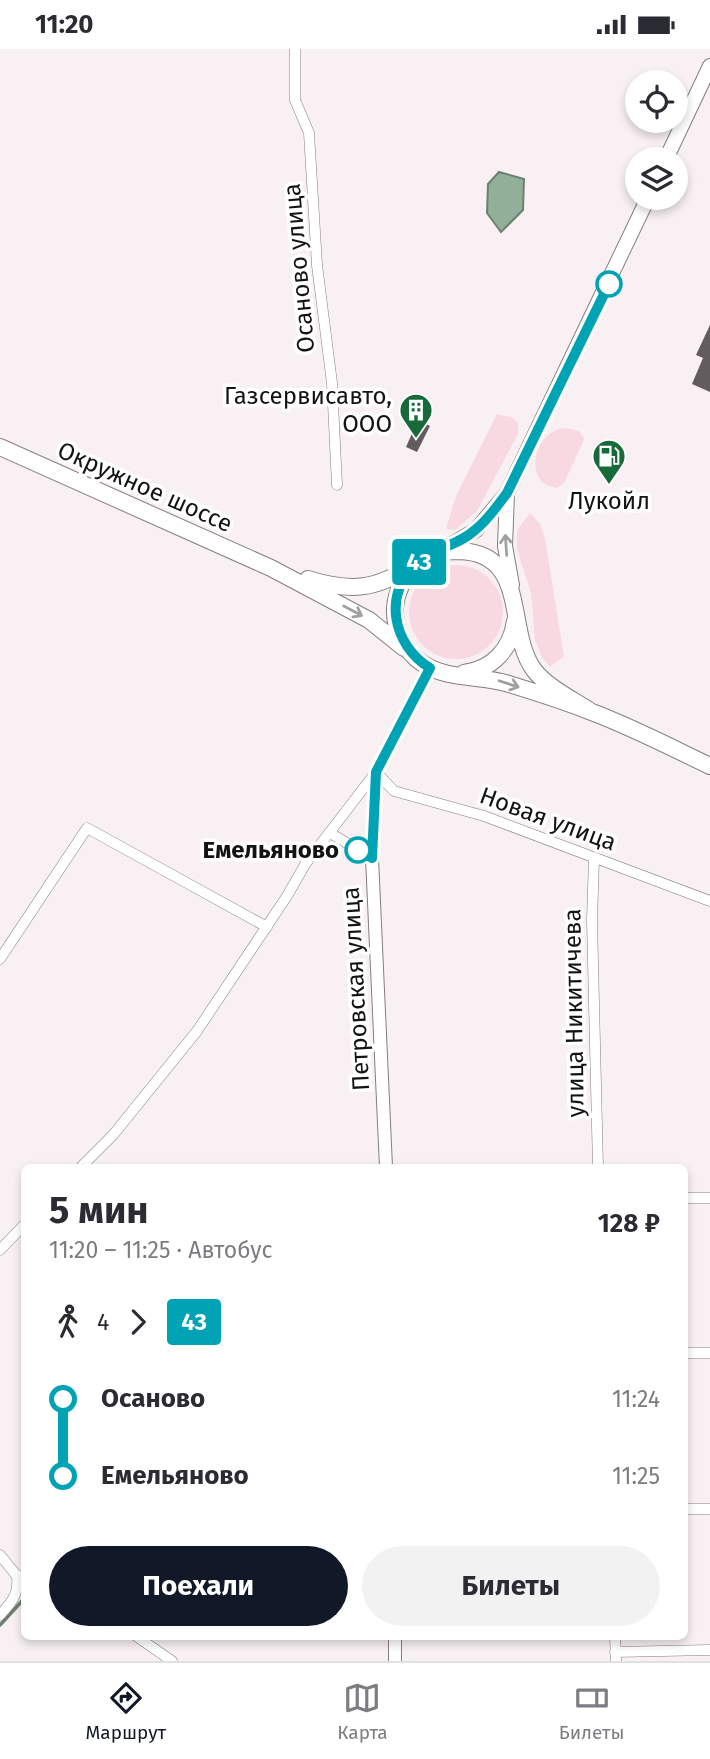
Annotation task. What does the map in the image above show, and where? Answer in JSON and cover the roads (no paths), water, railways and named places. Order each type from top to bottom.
[{"type":"main road","points":[[672,147],[710,65]]},
{"type":"main road","points":[[642,210],[507,493],[476,530],[417,563],[400,587],[395,611],[400,636],[430,667],[498,681],[590,711],[710,766]]},
{"type":"main road","name":"Окружное шоссе","points":[[0,447],[271,568],[369,620],[430,667]]},
{"type":"main road","points":[[507,493],[505,546],[524,649],[537,673],[590,711]]},
{"type":"main road","points":[[439,552],[465,551],[482,557],[505,576],[514,595]]},
{"type":"main road","name":"Окружное шоссе","points":[[271,568],[328,585],[356,588],[377,584],[417,563]]},
{"type":"main road","points":[[430,667],[476,670],[497,659],[510,642],[516,615]]},
{"type":"street","name":"Осаново улица","points":[[295,49],[295,100],[309,133],[317,265],[332,383],[337,485]]},
{"type":"street","name":"Петровская улица","points":[[386,1164],[372,858],[376,772],[430,667]]},
{"type":"street","points":[[84,1164],[113,1135],[197,1031],[267,927],[306,863],[376,772]]},
{"type":"street","name":"Новая улица","points":[[376,772],[394,791],[484,816],[710,901]]},
{"type":"street","points":[[0,960],[87,828],[267,927]]},
{"type":"street","points":[[330,833],[372,858]]},
{"type":"street","name":"улица Никитичева","points":[[594,858],[592,921],[598,1164]]},
{"type":"street","points":[[688,1198],[710,1198]]},
{"type":"street","points":[[0,1250],[21,1228]]},
{"type":"street","points":[[688,1353],[710,1353]]},
{"type":"street","points":[[688,1509],[710,1509]]},
{"type":"street","points":[[0,1555],[21,1575],[15,1599],[0,1615]]},
{"type":"street","points":[[142,1640],[172,1661]]},
{"type":"street","points":[[395,1640],[396,1661]]},
{"type":"street","points":[[615,1656],[710,1650]]},
{"type":"waterway","points":[[0,1625],[21,1602]]},
{"type":"place","name":"Газсервисавто, ООО","points":[[416,440]]},
{"type":"place","name":"Лукойл","points":[[609,486]]},
{"type":"place","name":"Емельяново","points":[[358,850]]}]
